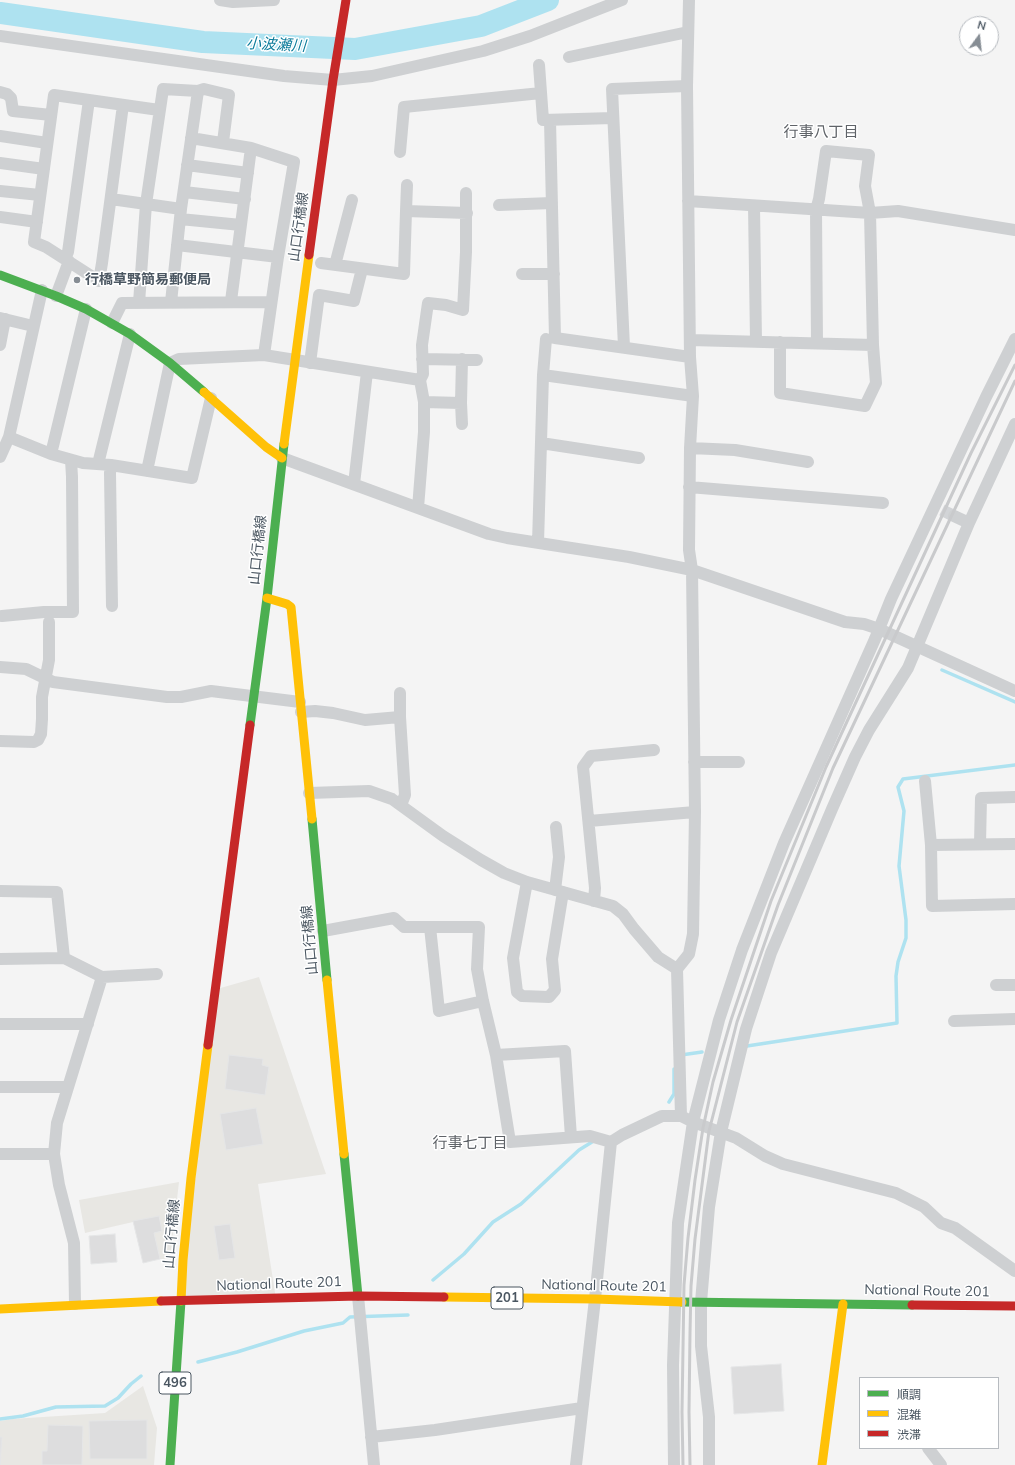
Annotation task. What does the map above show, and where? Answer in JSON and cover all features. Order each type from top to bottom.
[{"type":"main road","name":"山口行橋線","points":[[181,1301],[183,1260],[191,1178],[267,598],[282,458],[345,3]]},
{"type":"main road","points":[[0,274],[86,309],[130,334],[170,363],[266,447],[282,458]]},
{"type":"main road","name":"山口行橋線","points":[[267,598],[287,604],[291,607],[358,1296]]},
{"type":"main road","name":"National Route 201","points":[[0,1309],[75,1304],[358,1296],[1015,1306]]},
{"type":"main road","name":"496","points":[[170,1465],[181,1301]]},
{"type":"main road","points":[[822,1465],[843,1304]]},
{"type":"street","points":[[220,0],[233,2],[274,0]]},
{"type":"street","points":[[0,36],[284,76],[372,76],[483,51],[530,36],[622,0]]},
{"type":"street","points":[[681,1116],[677,969],[689,954],[693,934],[695,812],[692,570],[689,550],[690,448],[693,396],[690,357],[688,201],[688,0]]},
{"type":"street","points":[[569,57],[688,32]]},
{"type":"street","points":[[539,64],[543,120],[613,118]]},
{"type":"street","points":[[624,347],[612,89],[687,86]]},
{"type":"street","points":[[139,303],[146,204],[163,89],[198,91],[204,89],[229,95],[223,142]]},
{"type":"street","points":[[171,302],[180,214],[198,91]]},
{"type":"street","points":[[0,92],[7,94],[11,98],[13,110],[51,115]]},
{"type":"street","points":[[400,152],[404,107],[541,93]]},
{"type":"street","points":[[123,105],[99,281],[46,247],[34,242],[54,95],[159,110]]},
{"type":"street","points":[[56,296],[67,260],[89,100]]},
{"type":"street","points":[[550,120],[555,338],[690,357]]},
{"type":"street","points":[[0,136],[47,143]]},
{"type":"street","points":[[191,138],[223,142],[251,148],[294,162],[271,302],[264,355]]},
{"type":"street","points":[[231,301],[251,148]]},
{"type":"street","points":[[780,342],[780,394],[865,406],[876,383],[873,345],[870,213],[864,186],[869,155],[826,151],[816,210],[817,343]]},
{"type":"street","points":[[0,163],[44,169]]},
{"type":"street","points":[[187,165],[248,173]]},
{"type":"street","points":[[321,263],[404,274],[407,185]]},
{"type":"street","points":[[0,191],[40,196]]},
{"type":"street","points":[[184,192],[245,199]]},
{"type":"street","points":[[418,508],[424,450],[424,402],[420,380],[422,374],[422,345],[428,303],[446,305],[463,310],[467,213],[466,193]]},
{"type":"street","points":[[111,199],[146,204],[180,214],[242,225]]},
{"type":"street","points":[[335,265],[352,200]]},
{"type":"street","points":[[688,201],[870,213],[898,211],[1015,230]]},
{"type":"street","points":[[499,205],[552,203]]},
{"type":"street","points":[[754,206],[756,341]]},
{"type":"street","points":[[406,211],[467,213]]},
{"type":"street","points":[[0,217],[37,222]]},
{"type":"street","points":[[177,246],[278,257]]},
{"type":"street","points":[[310,363],[319,295],[354,301],[362,269]]},
{"type":"street","points":[[522,274],[554,274]]},
{"type":"street","points":[[0,457],[9,437],[42,290]]},
{"type":"street","points":[[112,323],[122,303],[231,301],[271,302]]},
{"type":"street","points":[[51,454],[86,309]]},
{"type":"street","points":[[0,345],[3,318],[33,326]]},
{"type":"street","points":[[98,464],[130,334]]},
{"type":"street","points":[[538,543],[543,375],[546,339]]},
{"type":"street","points":[[674,1465],[673,1366],[678,1223],[693,1122],[719,1020],[756,911],[784,843],[891,599],[938,509],[1015,339]]},
{"type":"street","points":[[690,340],[873,345]]},
{"type":"street","points":[[147,471],[170,363],[179,359],[264,355],[420,380]]},
{"type":"street","points":[[422,359],[478,360]]},
{"type":"street","points":[[462,360],[462,424]]},
{"type":"street","points":[[354,484],[367,372]]},
{"type":"street","points":[[543,375],[693,396]]},
{"type":"street","points":[[9,437],[51,454],[83,463],[111,465],[192,478],[211,398]]},
{"type":"street","points":[[424,402],[461,403]]},
{"type":"street","points":[[709,1465],[708,1412],[701,1346],[701,1302],[709,1207],[721,1132],[746,1029],[771,953],[855,757],[869,730],[908,668],[969,523],[1015,424]]},
{"type":"street","points":[[541,443],[639,458]]},
{"type":"street","points":[[690,448],[735,450],[808,462]]},
{"type":"street","points":[[282,458],[489,534],[629,557],[692,570],[845,622],[864,624],[879,629],[1015,691]]},
{"type":"street","points":[[2,616],[44,612],[73,612],[71,460]]},
{"type":"street","points":[[111,465],[112,606]]},
{"type":"street","points":[[689,487],[884,503]]},
{"type":"street","points":[[954,516],[969,523]]},
{"type":"street","points":[[0,742],[34,742],[38,740],[41,734],[42,697],[49,660],[49,622]]},
{"type":"street","points":[[0,667],[26,669],[53,682],[175,698],[211,692],[254,696],[315,711],[333,713],[365,720],[400,717]]},
{"type":"street","points":[[400,693],[405,795],[401,805]]},
{"type":"street","points":[[594,901],[595,888],[584,767],[591,756],[654,750]]},
{"type":"street","points":[[694,762],[739,762]]},
{"type":"street","points":[[925,781],[931,845],[932,906],[1015,904]]},
{"type":"street","points":[[310,793],[369,791],[386,796],[401,805],[443,836],[504,873],[527,882],[613,906],[623,914],[658,957],[677,969]]},
{"type":"street","points":[[980,844],[981,798],[1015,797]]},
{"type":"street","points":[[589,821],[695,812]]},
{"type":"street","points":[[527,882],[513,958],[517,992],[522,996],[549,997],[556,990],[552,959],[559,891],[559,857],[556,827]]},
{"type":"street","points":[[931,845],[1015,844]]},
{"type":"street","points":[[0,891],[57,892],[64,958]]},
{"type":"street","points":[[323,931],[394,918],[404,927],[479,927],[477,969],[496,1055],[510,1142],[590,1136],[611,1142],[622,1135],[662,1116],[681,1116],[736,1138],[765,1156],[783,1164],[896,1193],[924,1207],[941,1222],[955,1228],[1015,1271]]},
{"type":"street","points":[[430,927],[439,1011],[483,1001]]},
{"type":"street","points":[[0,959],[64,958],[102,977],[157,974]]},
{"type":"street","points":[[75,1304],[74,1243],[59,1185],[54,1154],[57,1122],[102,977]]},
{"type":"street","points":[[996,985],[1015,985]]},
{"type":"street","points":[[954,1021],[1015,1019]]},
{"type":"street","points":[[0,1024],[88,1024]]},
{"type":"street","points":[[496,1055],[565,1051],[571,1137]]},
{"type":"street","points":[[0,1087],[68,1087]]},
{"type":"street","points":[[576,1465],[611,1142]]},
{"type":"street","points":[[0,1154],[54,1154]]},
{"type":"street","points":[[358,1296],[374,1465]]},
{"type":"street","points":[[371,1437],[435,1430],[582,1408]]},
{"type":"street","points":[[929,1449],[941,1465]]},
{"type":"shaded area","points":[[259,977],[326,1174],[258,1184],[276,1299],[181,1301],[217,989]]},
{"type":"shaded area","points":[[179,1182],[170,1259],[160,1259],[143,1263],[133,1222],[85,1233],[79,1200]]},
{"type":"shaded area","points":[[143,1386],[157,1428],[154,1465],[0,1465],[0,1421],[105,1413]]},
{"type":"building","points":[[229,1055],[263,1059],[262,1065],[269,1067],[265,1095],[225,1089]]},
{"type":"building","points":[[256,1108],[263,1144],[226,1150],[220,1114]]},
{"type":"building","points":[[159,1216],[162,1231],[154,1233],[160,1259],[143,1263],[133,1221]]},
{"type":"building","points":[[230,1224],[235,1258],[219,1260],[214,1226]]},
{"type":"building","points":[[115,1234],[117,1262],[91,1264],[89,1236]]},
{"type":"building","points":[[781,1364],[784,1411],[734,1414],[731,1367]]},
{"type":"building","points":[[147,1420],[147,1459],[90,1459],[89,1421]]},
{"type":"building","points":[[48,1425],[83,1426],[82,1465],[42,1465],[42,1451],[47,1451]]},
{"type":"building","points":[[0,1437],[2,1437],[0,1465]]},
{"type":"waterway","name":"小波瀬川","points":[[0,13],[203,42],[355,49],[481,26],[548,0]]},
{"type":"waterway","points":[[942,670],[1015,702]]},
{"type":"waterway","points":[[747,1046],[897,1023],[896,976],[898,962],[906,938],[906,920],[899,866],[904,811],[898,787],[903,779],[1015,765]]},
{"type":"waterway","points":[[681,1055],[702,1052]]},
{"type":"waterway","points":[[669,1102],[674,1094],[674,1069]]},
{"type":"waterway","points":[[433,1280],[464,1254],[493,1222],[521,1204],[579,1150],[592,1142]]},
{"type":"waterway","points":[[198,1362],[237,1352],[304,1331],[343,1323],[350,1317],[408,1315]]},
{"type":"waterway","points":[[0,1419],[23,1416],[56,1407],[105,1406],[118,1398],[141,1376]]},
{"type":"tunnel","points":[[942,510],[954,516]]},
{"type":"railway","points":[[683,1465],[682,1412],[684,1285],[688,1238],[703,1128],[713,1082],[731,1020],[771,901],[826,767],[971,453],[1015,365]]},
{"type":"railway","points":[[690,1465],[689,1412],[691,1286],[695,1239],[709,1131],[737,1022],[778,905],[833,768],[1015,381]]},
{"type":"traffic: fast","points":[[0,275],[86,309],[130,334],[170,363],[204,392]]},
{"type":"traffic: fast","points":[[250,725],[267,598],[284,444]]},
{"type":"traffic: fast","points":[[312,819],[327,980]]},
{"type":"traffic: fast","points":[[344,1154],[358,1296]]},
{"type":"traffic: fast","points":[[170,1465],[181,1301]]},
{"type":"traffic: fast","points":[[682,1302],[912,1305]]},
{"type":"traffic: slow","points":[[284,444],[309,255]]},
{"type":"traffic: slow","points":[[204,392],[266,447],[282,458]]},
{"type":"traffic: slow","points":[[267,598],[287,604],[291,607],[312,819]]},
{"type":"traffic: slow","points":[[327,980],[344,1154]]},
{"type":"traffic: slow","points":[[181,1301],[183,1260],[191,1178],[208,1045]]},
{"type":"traffic: slow","points":[[444,1297],[682,1302]]},
{"type":"traffic: slow","points":[[0,1309],[161,1301]]},
{"type":"traffic: slow","points":[[822,1465],[843,1304]]},
{"type":"traffic: jam","points":[[309,255],[333,80],[346,0]]},
{"type":"traffic: jam","points":[[208,1045],[250,725]]},
{"type":"traffic: jam","points":[[161,1301],[358,1296],[444,1297]]},
{"type":"traffic: jam","points":[[912,1305],[1015,1306]]},
{"type":"place","name":"行橋草野簡易郵便局","points":[[77,280]]},
{"type":"district","name":"行事八丁目","points":[[821,132]]},
{"type":"district","name":"行事七丁目","points":[[470,1143]]}]
